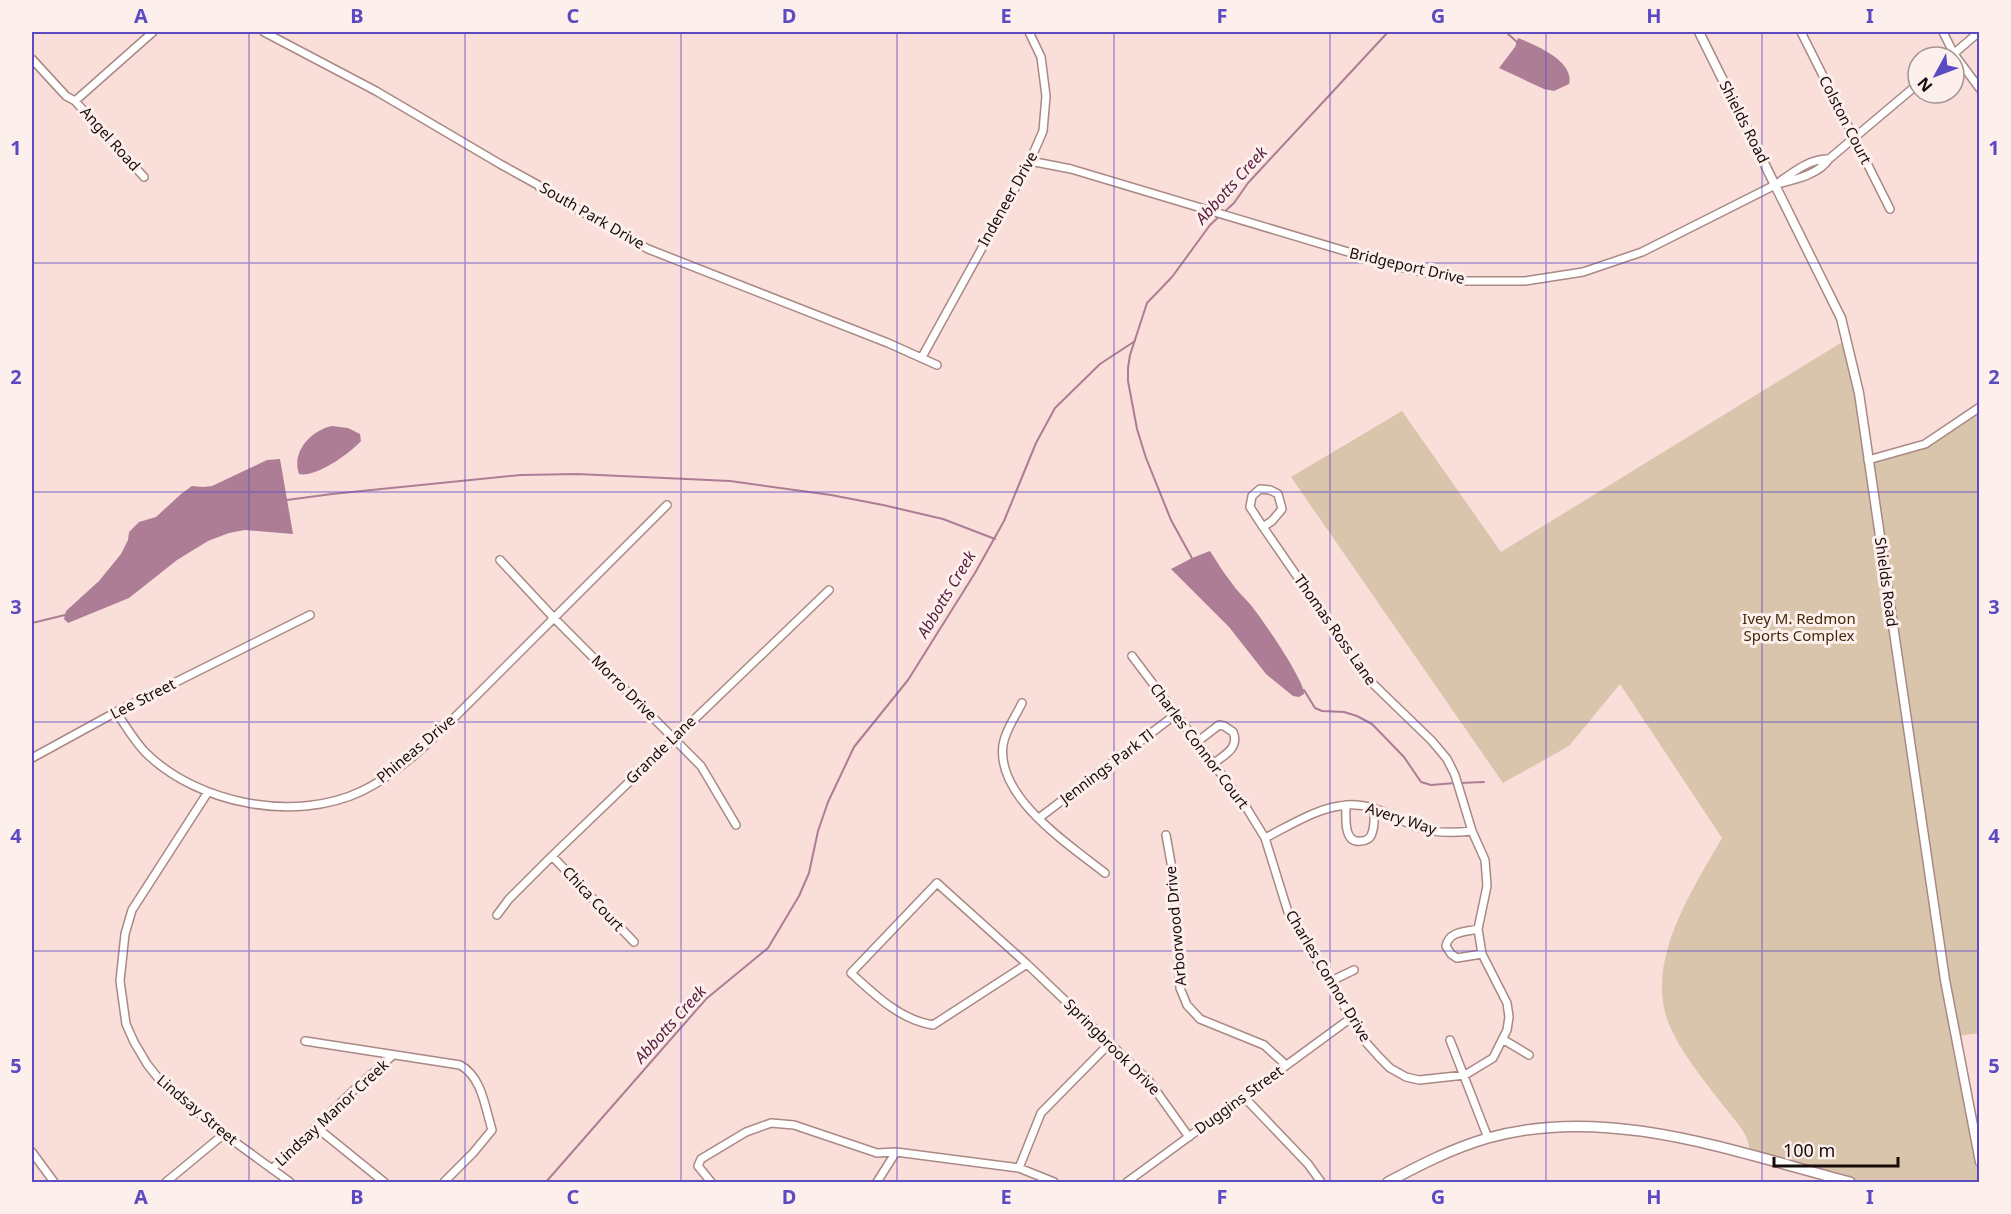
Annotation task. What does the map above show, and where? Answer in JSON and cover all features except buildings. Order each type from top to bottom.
[{"type":"main road","points":[[1388,1182],[1458,1149],[1488,1138],[1565,1125],[1603,1126],[1674,1137],[1850,1182]]},
{"type":"street","name":"Angel Road","points":[[75,101],[153,32]]},
{"type":"street","name":"South Park Drive","points":[[264,32],[376,91],[648,249],[922,357],[937,365]]},
{"type":"street","name":"Indeneer Drive","points":[[922,357],[1030,161],[1043,131],[1046,96],[1041,57],[1029,32]]},
{"type":"street","name":"Shields Road","points":[[1699,32],[1821,276],[1845,331],[1859,393],[1945,980],[1980,1162]]},
{"type":"street","name":"Colston Court","points":[[1801,32],[1890,209]]},
{"type":"street","points":[[1964,45],[1979,32]]},
{"type":"street","name":"Angel Road","points":[[32,58],[66,96],[75,101],[144,177]]},
{"type":"street","points":[[1966,72],[1980,88]]},
{"type":"street","name":"Bridgeport Drive","points":[[1030,161],[1071,169],[1395,266],[1463,281],[1525,281],[1583,272],[1642,252],[1775,185],[1819,158],[1828,159],[1906,94]]},
{"type":"street","points":[[1868,460],[1925,444],[1980,407]]},
{"type":"street","name":"Thomas Ross Lane","points":[[1263,527],[1272,521],[1282,509],[1278,494],[1260,489],[1252,496],[1250,507],[1263,527],[1368,679],[1432,741],[1447,759],[1455,775],[1472,831],[1485,860],[1487,886],[1479,929],[1482,954],[1508,1003],[1509,1024],[1504,1040]]},
{"type":"street","name":"Phineas Drive","points":[[116,712],[135,740],[156,761],[169,772],[208,792],[256,803],[297,806],[335,801],[364,790],[401,765],[425,745],[666,505]]},
{"type":"street","name":"Morro Drive","points":[[500,560],[554,618],[701,766],[736,825]]},
{"type":"street","name":"Grande Lane","points":[[497,915],[509,899],[552,856],[829,590]]},
{"type":"street","name":"Lee Street","points":[[32,758],[116,712],[310,615]]},
{"type":"street","name":"Charles Connor Court","points":[[1132,656],[1246,807],[1265,838]]},
{"type":"street","points":[[1022,703],[1003,742],[1003,765],[1011,786],[1055,834],[1105,873]]},
{"type":"street","name":"Jennings Park Tl","points":[[1039,818],[1175,715]]},
{"type":"street","points":[[1197,742],[1219,725],[1233,732],[1235,742],[1233,748],[1213,764]]},
{"type":"street","name":"Lindsay Street","points":[[208,792],[132,910],[125,934],[120,981],[126,1024],[147,1064],[162,1083],[224,1134],[290,1182]]},
{"type":"street","points":[[1346,805],[1347,833],[1358,842],[1367,840],[1372,834],[1374,808]]},
{"type":"street","name":"Avery Way","points":[[1265,838],[1321,810],[1346,805],[1374,808],[1418,828],[1450,833],[1472,831]]},
{"type":"street","name":"Arborwood Drive","points":[[1166,835],[1174,885],[1180,988],[1187,1005],[1200,1019],[1264,1045],[1286,1065]]},
{"type":"street","name":"Charles Connor Drive","points":[[1265,838],[1288,912],[1351,1018],[1379,1057],[1390,1068],[1406,1077],[1419,1080],[1465,1075]]},
{"type":"street","name":"Chica Court","points":[[552,856],[634,942]]},
{"type":"street","name":"Springbrook Drive","points":[[1027,964],[933,1025],[922,1023],[884,1003],[851,973],[937,883],[1027,964],[1161,1095],[1189,1137]]},
{"type":"street","points":[[1479,929],[1453,934],[1447,939],[1446,946],[1457,958],[1482,954]]},
{"type":"street","points":[[1329,982],[1354,970]]},
{"type":"street","name":"Duggins Street","points":[[1127,1182],[1351,1018]]},
{"type":"street","points":[[1450,1040],[1488,1138]]},
{"type":"street","points":[[1465,1075],[1493,1058],[1504,1040],[1529,1055]]},
{"type":"street","points":[[305,1041],[460,1065],[476,1077],[492,1130],[474,1153],[444,1182]]},
{"type":"street","points":[[1019,1168],[1041,1113],[1109,1044]]},
{"type":"street","name":"Lindsay Manor Creek","points":[[272,1169],[392,1056]]},
{"type":"street","points":[[1244,1097],[1308,1164],[1321,1182]]},
{"type":"street","points":[[711,1182],[699,1170],[701,1159],[746,1132],[771,1123],[794,1125],[877,1152],[896,1152],[1019,1168],[1054,1182]]},
{"type":"street","points":[[315,1127],[384,1182]]},
{"type":"street","points":[[166,1182],[224,1134]]},
{"type":"street","points":[[32,1152],[54,1182]]},
{"type":"street","points":[[877,1182],[896,1152]]},
{"type":"green space","name":"Ivey M. Redmon Sports Complex","points":[[1848,341],[1868,460],[1925,444],[1979,407],[1980,1033],[1956,1036],[1979,1162],[1979,1182],[1850,1182],[1749,1156],[1748,1143],[1743,1131],[1675,1038],[1665,1012],[1662,990],[1669,944],[1677,921],[1722,838],[1620,684],[1569,746],[1503,783],[1291,477],[1402,411],[1501,552],[1839,344]]},
{"type":"shaded area","points":[[1518,38],[1560,61],[1566,68],[1569,84],[1554,91],[1544,89],[1499,68],[1515,47]]},
{"type":"shaded area","points":[[332,426],[348,428],[360,434],[361,441],[341,458],[323,468],[299,474],[298,457],[305,443],[317,432]]},
{"type":"shaded area","points":[[280,459],[293,534],[245,530],[229,533],[208,541],[177,560],[129,598],[68,623],[64,619],[66,611],[99,581],[121,554],[129,532],[139,522],[156,517],[192,486],[212,486],[267,460]]},
{"type":"shaded area","points":[[1210,551],[1233,585],[1272,634],[1298,677],[1304,694],[1299,697],[1293,696],[1266,674],[1229,627],[1171,569]]},
{"type":"waterway","name":"Abbotts Creek","points":[[1193,560],[1171,520],[1146,458],[1137,429],[1128,381],[1130,355],[1147,303],[1172,277],[1210,225],[1234,203],[1248,183],[1388,32]]},
{"type":"waterway","points":[[1506,32],[1518,43]]},
{"type":"waterway","name":"Abbotts Creek","points":[[546,1182],[706,999],[768,948],[799,896],[809,873],[818,831],[828,802],[854,747],[908,680],[975,573],[1004,521],[1036,443],[1055,408],[1100,364],[1135,341]]},
{"type":"waterway","points":[[287,500],[521,475],[577,474],[730,481],[831,495],[883,505],[943,519],[995,539]]},
{"type":"waterway","points":[[32,623],[65,615]]},
{"type":"waterway","points":[[1304,690],[1315,708],[1322,711],[1344,712],[1372,724],[1404,757],[1421,782],[1431,785],[1455,783]]},
{"type":"waterway","points":[[1460,783],[1484,782]]}]
